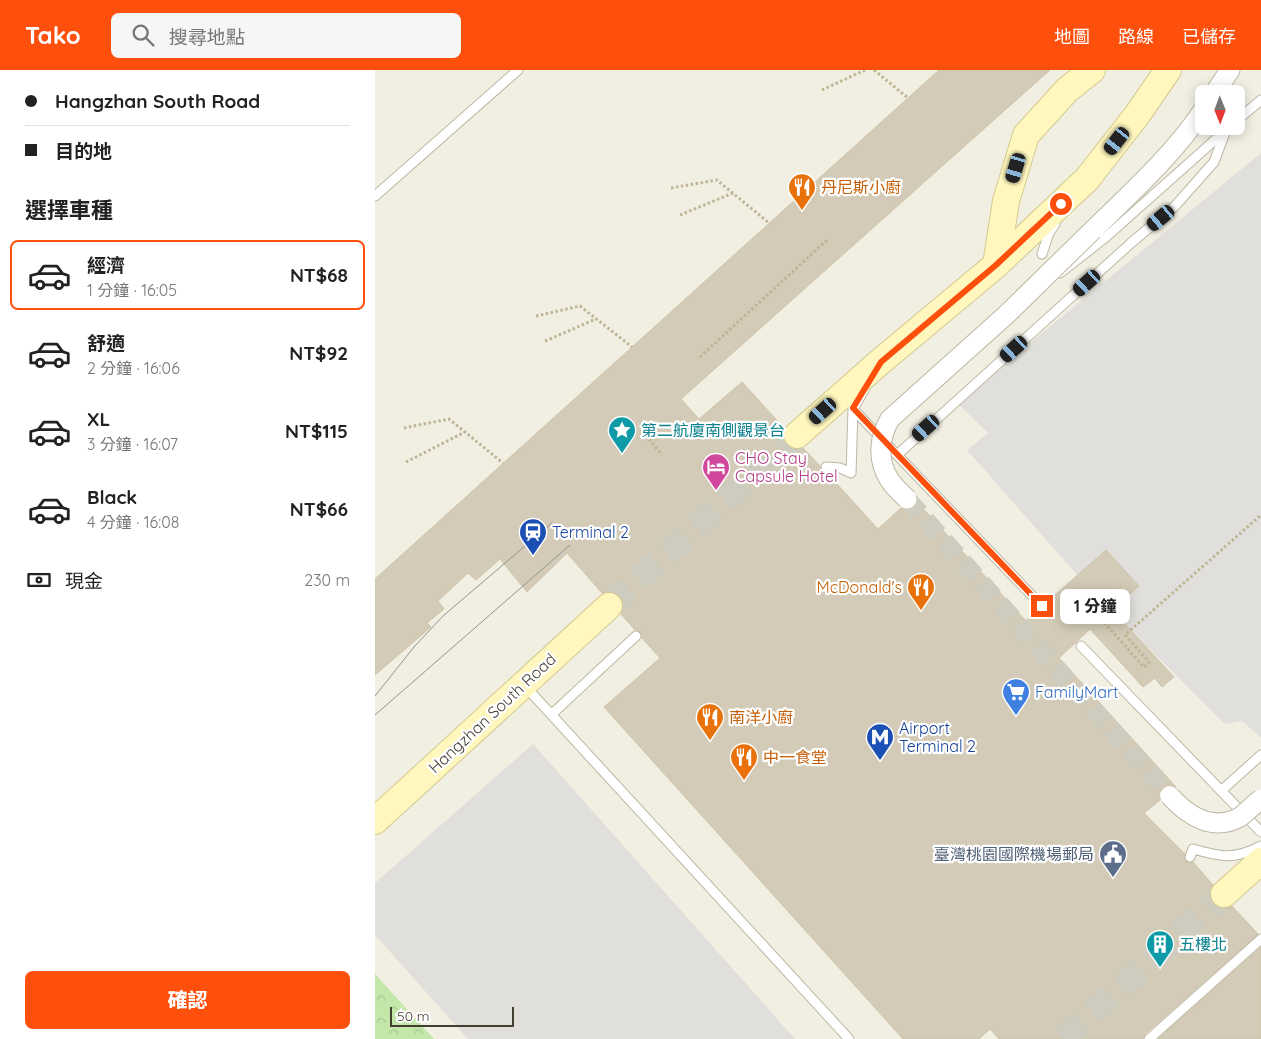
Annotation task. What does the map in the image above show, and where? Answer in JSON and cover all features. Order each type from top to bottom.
[{"type":"street","points":[[996,265],[1006,201],[1027,135],[1067,90],[1092,70]]},
{"type":"street","points":[[797,435],[996,265],[1087,180],[1137,115],[1168,70]]},
{"type":"street","points":[[1220,85],[1230,70]]},
{"type":"street","points":[[907,499],[889,479],[882,462],[880,446],[884,429],[890,419],[1100,234],[1132,192],[1195,122]]},
{"type":"street","name":"Hangzhan South Road","points":[[375,821],[609,606]]},
{"type":"street","points":[[1170,796],[1181,808],[1196,818],[1212,824],[1228,822],[1241,816],[1261,799]]},
{"type":"street","points":[[1224,894],[1261,862]]},
{"type":"lane","points":[[375,196],[518,70]]},
{"type":"lane","points":[[1245,113],[1261,100]]},
{"type":"lane","points":[[1100,234],[1220,135]]},
{"type":"lane","points":[[897,455],[1131,243],[1175,206],[1214,162],[1225,135]]},
{"type":"lane","points":[[1042,254],[1049,233],[1087,180]]},
{"type":"lane","points":[[826,467],[840,468],[851,473],[853,408],[881,362]]},
{"type":"lane","points":[[853,408],[1042,606]]},
{"type":"lane","points":[[552,714],[636,636]]},
{"type":"lane","points":[[1081,646],[1261,832]]},
{"type":"lane","points":[[523,684],[849,1039]]},
{"type":"lane","points":[[1221,791],[1261,755]]},
{"type":"lane","points":[[1191,853],[1217,856],[1244,854],[1261,846]]},
{"type":"lane","points":[[1149,1039],[1261,939]]},
{"type":"path","points":[[822,90],[865,70]]},
{"type":"path","points":[[874,70],[907,98]]},
{"type":"path","points":[[671,188],[717,180],[769,223]]},
{"type":"path","points":[[681,215],[733,193]]},
{"type":"path","points":[[700,357],[827,240]]},
{"type":"path","points":[[536,316],[580,306],[632,347]]},
{"type":"path","points":[[545,341],[596,319]]},
{"type":"path","points":[[404,428],[449,419],[503,463]]},
{"type":"path","points":[[407,462],[465,432]]},
{"type":"path","points":[[649,439],[662,455]]},
{"type":"path","points":[[1101,619],[1144,666],[1149,662],[1125,635],[1261,515]]},
{"type":"green space","points":[[375,974],[434,1039],[375,1039]]},
{"type":"shaded area","points":[[1261,153],[1261,738],[1242,721],[1225,724],[1094,594],[967,450],[988,433],[957,403]]},
{"type":"shaded area","points":[[533,744],[795,1039],[468,1039],[375,935],[375,883]]},
{"type":"building","points":[[939,70],[1050,70],[681,399],[699,419],[742,382],[784,428],[782,437],[786,445],[793,449],[803,448],[820,466],[822,472],[827,473],[878,529],[901,508],[910,510],[918,503],[1026,621],[1038,611],[1046,611],[1048,607],[1047,602],[1106,550],[1139,586],[1112,610],[1174,677],[1162,687],[1155,678],[1143,687],[1090,629],[1059,658],[1176,787],[1168,785],[1163,788],[1159,793],[1160,800],[1144,813],[1185,854],[1186,861],[1193,862],[1213,885],[1209,897],[1213,904],[1227,909],[1232,906],[1258,934],[1145,1034],[1143,1039],[999,1039],[990,1029],[979,1039],[903,1039],[604,707],[660,658],[642,638],[641,632],[635,630],[621,614],[624,603],[620,596],[613,592],[602,593],[567,553],[527,592],[500,559],[476,580],[468,573],[438,601],[444,609],[427,623],[431,627],[375,675],[375,579]]},
{"type":"building","points":[[1261,947],[1261,1039],[1158,1039]]},
{"type":"tunnel","points":[[609,606],[797,435]]},
{"type":"tunnel","points":[[907,499],[1170,796]]},
{"type":"tunnel","points":[[1063,1039],[1224,894]]},
{"type":"tram line","points":[[375,696],[414,647],[443,616],[552,523]]},
{"type":"tram line","points":[[375,715],[570,545]]},
{"type":"place","name":"丹尼斯小廚","points":[[802,211]]},
{"type":"place","name":"第二航廈南側觀景台","points":[[622,454]]},
{"type":"place","name":"CHO Stay Capsule Hotel","points":[[716,491]]},
{"type":"place","name":"Terminal 2","points":[[533,556]]},
{"type":"place","name":"McDonald's","points":[[921,611]]},
{"type":"place","name":"FamilyMart","points":[[1016,716]]},
{"type":"place","name":"南洋小廚","points":[[710,741]]},
{"type":"place","name":"Airport Terminal 2","points":[[880,761]]},
{"type":"place","name":"中一食堂","points":[[744,781]]},
{"type":"place","name":"臺灣桃園國際機場郵局","points":[[1113,878]]},
{"type":"place","name":"五樓北","points":[[1160,968]]},
{"type":"route","points":[[1042,606],[853,408],[881,362],[996,265],[1061,204]]}]
